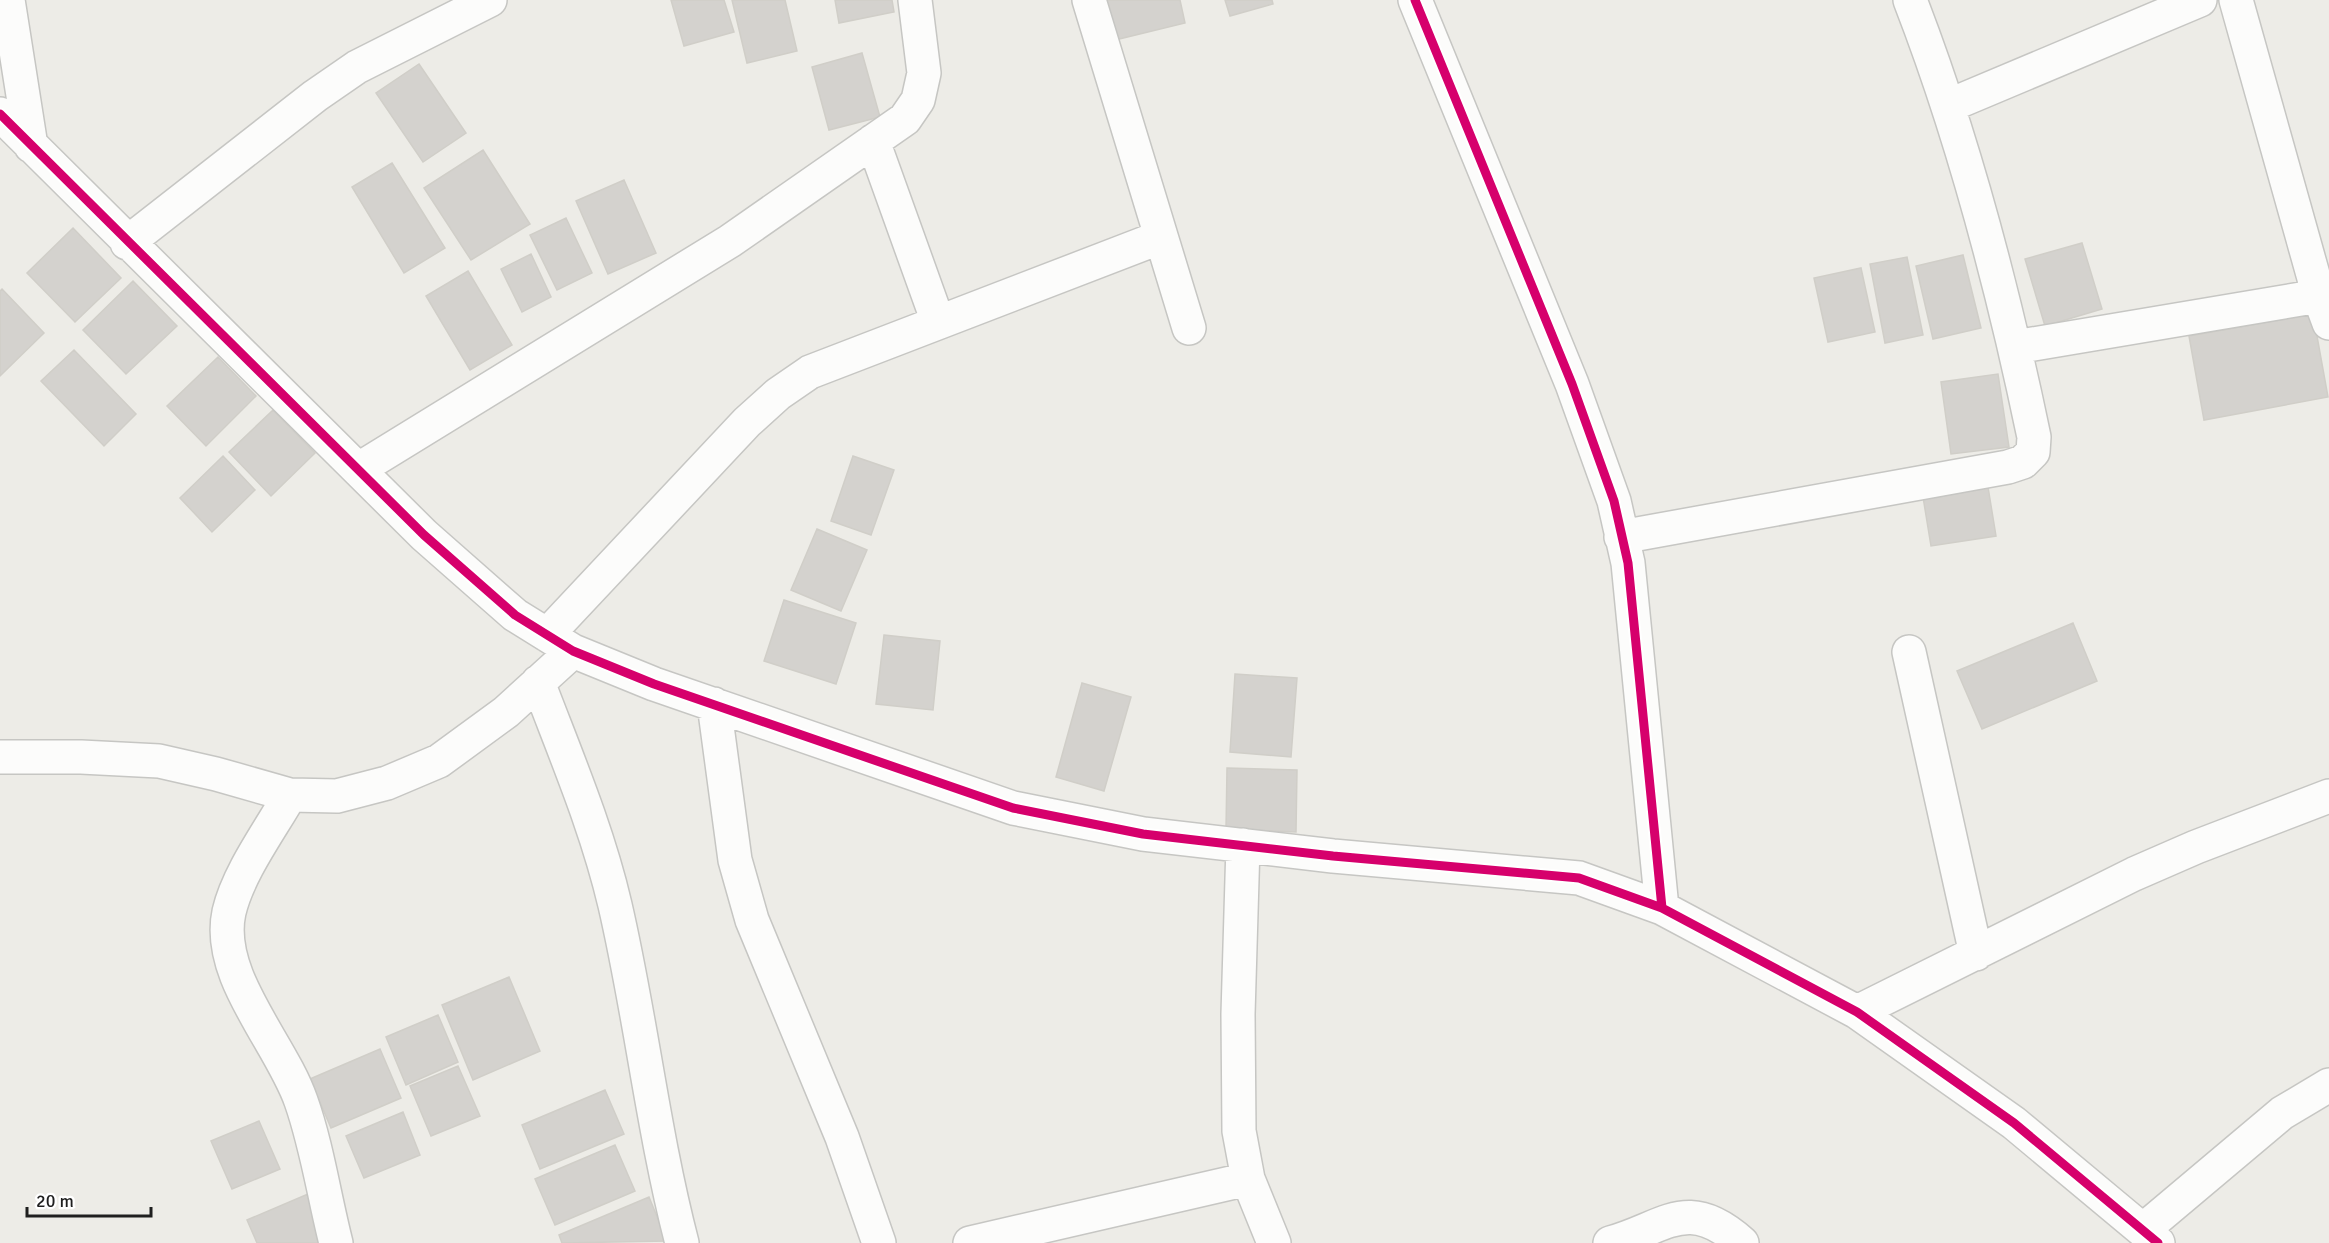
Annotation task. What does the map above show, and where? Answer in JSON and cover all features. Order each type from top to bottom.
[{"type":"street","points":[[8,0],[31,146]]},
{"type":"street","points":[[127,243],[315,96],[357,67],[490,0]]},
{"type":"street","points":[[358,469],[730,241],[904,119],[918,100],[924,73],[915,0]]},
{"type":"street","points":[[1089,0],[1189,328]]},
{"type":"street","points":[[1415,0],[1595,442],[1614,501],[1628,564],[1662,908]]},
{"type":"street","points":[[1622,537],[2008,467],[2023,462],[2033,452],[2034,437],[1988,235],[1948,106],[1910,0]]},
{"type":"street","points":[[1948,106],[2200,0]]},
{"type":"street","points":[[2015,347],[2324,309],[2235,0]]},
{"type":"street","points":[[0,114],[127,243],[424,535],[507,608],[560,643],[714,704],[1012,808],[1143,834],[1332,856],[1580,878],[1662,908],[1857,1012],[2014,1123],[2150,1237],[2282,1113],[2329,1085]]},
{"type":"street","points":[[873,141],[938,322]]},
{"type":"street","points":[[0,757],[81,757],[159,761],[290,795],[337,796],[387,783],[439,761],[506,712],[538,682],[560,643],[747,422],[778,394],[810,372],[1161,237]]},
{"type":"street","points":[[1909,652],[1976,954]]},
{"type":"street","points":[[538,682],[597,838],[615,904],[632,984],[657,1135],[682,1243]]},
{"type":"street","points":[[714,704],[735,860],[752,920],[842,1137],[879,1243]]},
{"type":"street","points":[[290,795],[238,886],[228,913],[228,942],[238,979],[301,1101],[336,1243]]},
{"type":"street","points":[[1857,1012],[1976,954],[2034,922],[2145,870],[2329,796]]},
{"type":"street","points":[[1243,845],[1239,1131],[1248,1179],[1274,1243]]},
{"type":"street","points":[[970,1243],[1248,1179]]},
{"type":"street","points":[[1610,1243],[1662,1221],[1692,1217],[1723,1226],[1742,1243]]},
{"type":"building","points":[[671,0],[724,0],[734,32],[684,46]]},
{"type":"building","points":[[732,0],[785,0],[797,51],[747,63]]},
{"type":"building","points":[[835,0],[892,0],[894,12],[839,23]]},
{"type":"building","points":[[1106,0],[1180,0],[1185,23],[1115,40]]},
{"type":"building","points":[[1225,0],[1272,0],[1273,4],[1230,16]]},
{"type":"building","points":[[862,53],[880,117],[829,130],[812,67]]},
{"type":"building","points":[[419,64],[466,133],[423,162],[376,93]]},
{"type":"building","points":[[483,150],[530,224],[471,260],[424,188]]},
{"type":"building","points":[[392,163],[445,248],[404,273],[352,187]]},
{"type":"building","points":[[624,180],[656,253],[608,274],[576,201]]},
{"type":"building","points":[[566,218],[592,273],[557,290],[530,235]]},
{"type":"building","points":[[73,228],[121,278],[75,322],[27,273]]},
{"type":"building","points":[[2082,243],[2102,309],[2045,326],[2025,259]]},
{"type":"building","points":[[531,254],[551,297],[522,312],[501,269]]},
{"type":"building","points":[[1963,255],[1981,328],[1933,339],[1916,266]]},
{"type":"building","points":[[1907,257],[1923,335],[1885,343],[1870,264]]},
{"type":"building","points":[[1861,268],[1875,332],[1828,342],[1814,278]]},
{"type":"building","points":[[468,271],[512,345],[470,370],[426,296]]},
{"type":"building","points":[[133,281],[177,326],[126,374],[83,330]]},
{"type":"building","points":[[2,289],[44,333],[0,376],[0,291]]},
{"type":"building","points":[[2313,314],[2328,397],[2204,420],[2189,336]]},
{"type":"building","points":[[74,350],[136,414],[104,446],[41,381]]},
{"type":"building","points":[[218,357],[256,396],[206,446],[167,406]]},
{"type":"building","points":[[1998,374],[2009,447],[1951,454],[1941,382]]},
{"type":"building","points":[[273,410],[315,453],[271,496],[229,452]]},
{"type":"building","points":[[223,456],[255,490],[212,532],[180,498]]},
{"type":"building","points":[[853,456],[894,470],[871,535],[831,521]]},
{"type":"building","points":[[1988,487],[1996,536],[1931,546],[1923,497]]},
{"type":"building","points":[[817,529],[867,550],[841,611],[791,590]]},
{"type":"building","points":[[784,600],[856,623],[836,684],[764,661]]},
{"type":"building","points":[[2073,623],[2097,681],[1982,729],[1957,671]]},
{"type":"building","points":[[884,635],[940,641],[933,710],[876,704]]},
{"type":"building","points":[[1235,674],[1297,678],[1291,757],[1230,752]]},
{"type":"building","points":[[1082,683],[1131,697],[1104,791],[1056,777]]},
{"type":"building","points":[[1227,768],[1297,770],[1296,832],[1226,829]]},
{"type":"building","points":[[509,977],[540,1051],[473,1080],[442,1005]]},
{"type":"building","points":[[438,1015],[458,1062],[406,1085],[386,1037]]},
{"type":"building","points":[[380,1049],[401,1098],[331,1128],[310,1079]]},
{"type":"building","points":[[458,1066],[480,1116],[431,1136],[410,1086]]},
{"type":"building","points":[[605,1090],[624,1134],[540,1169],[522,1125]]},
{"type":"building","points":[[403,1112],[420,1155],[364,1178],[346,1136]]},
{"type":"building","points":[[259,1121],[280,1169],[232,1189],[211,1141]]},
{"type":"building","points":[[615,1145],[635,1191],[555,1225],[535,1179]]},
{"type":"building","points":[[308,1194],[329,1243],[257,1243],[247,1220]]},
{"type":"building","points":[[649,1197],[667,1241],[562,1243],[559,1235]]},
{"type":"cycle path","points":[[1415,0],[1572,384],[1614,501],[1628,563],[1662,908]]},
{"type":"cycle path","points":[[0,114],[424,535],[515,615],[573,651],[654,684],[1013,808],[1143,834],[1333,856],[1579,878],[1662,908],[1857,1012],[2014,1123],[2158,1243]]}]
